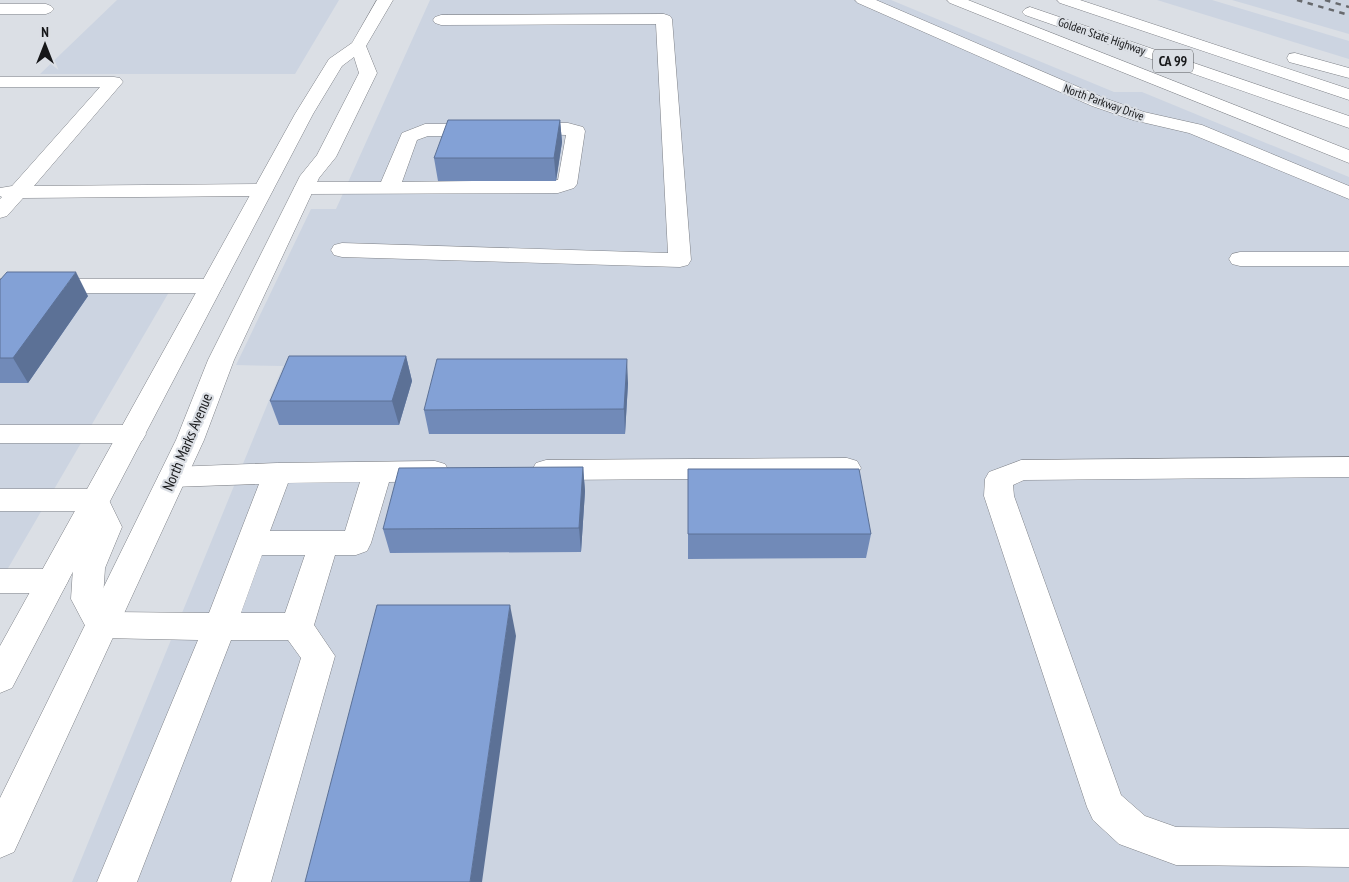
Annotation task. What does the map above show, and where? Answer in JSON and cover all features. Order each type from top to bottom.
[{"type":"main road","points":[[0,678],[263,190],[311,118],[336,63],[358,46],[385,0]]},
{"type":"main road","name":"North Parkway Drive","points":[[862,0],[1098,102],[1139,116],[1210,134],[1349,193]]},
{"type":"main road","points":[[955,0],[1349,157]]},
{"type":"main road","name":"Golden State Highway","points":[[996,0],[1349,122]]},
{"type":"main road","name":"Golden State Highway","points":[[1065,0],[1349,95]]},
{"type":"main road","points":[[1098,0],[1219,35]]},
{"type":"main road","points":[[1098,0],[1349,80]]},
{"type":"main road","points":[[0,9],[46,8]]},
{"type":"main road","points":[[342,250],[680,260],[666,13],[441,20]]},
{"type":"main road","name":"North Marks Avenue","points":[[0,839],[190,440],[221,360],[307,182],[326,157],[368,73],[358,46]]},
{"type":"main road","points":[[1284,54],[1349,73]]},
{"type":"main road","points":[[0,82],[114,82],[9,192],[0,212]]},
{"type":"main road","points":[[313,144],[310,151],[307,182],[389,188],[558,187],[567,184],[576,131],[568,129],[425,130],[409,137],[389,188]]},
{"type":"main road","points":[[9,192],[263,190]]},
{"type":"main road","points":[[1240,259],[1349,259]]},
{"type":"main road","points":[[0,286],[211,286]]},
{"type":"main road","points":[[0,434],[132,434]]},
{"type":"main road","points":[[1349,467],[1022,470],[999,479],[999,496],[1106,807],[1133,831],[1176,846],[1349,848]]},
{"type":"main road","points":[[518,470],[848,468]]},
{"type":"main road","points":[[251,543],[356,543],[378,471]]},
{"type":"main road","points":[[172,477],[277,473],[458,471]]},
{"type":"main road","points":[[117,882],[220,626],[277,473]]},
{"type":"main road","points":[[0,500],[95,500]]},
{"type":"main road","points":[[95,500],[107,527],[89,568],[87,599],[102,625],[296,627]]},
{"type":"main road","points":[[296,627],[324,542]]},
{"type":"main road","points":[[0,581],[52,581]]},
{"type":"main road","points":[[251,882],[318,656],[296,627]]},
{"type":"shaded area","points":[[117,0],[339,0],[295,74],[40,74]]},
{"type":"shaded area","points":[[430,0],[891,0],[1114,92],[1142,92],[1349,177],[1349,882],[72,882],[283,366],[236,365],[311,209],[336,209]]},
{"type":"shaded area","points":[[1157,0],[1212,0],[1349,41],[1349,59]]},
{"type":"shaded area","points":[[1232,0],[1349,0],[1349,34]]},
{"type":"shaded area","points":[[0,280],[176,280],[0,582]]},
{"type":"building","points":[[448,120],[560,120],[554,158],[434,158]]},
{"type":"building","points":[[7,272],[76,272],[13,358],[0,358],[0,280]]},
{"type":"building","points":[[289,356],[406,356],[392,401],[270,401]]},
{"type":"building","points":[[437,359],[627,359],[624,409],[424,410]]},
{"type":"building","points":[[583,467],[579,528],[383,529],[399,468]]},
{"type":"building","points":[[688,469],[859,469],[871,534],[688,534]]},
{"type":"building","points":[[377,605],[510,605],[470,882],[305,882]]},
{"type":"railway","points":[[1297,0],[1349,15]]},
{"type":"railway","points":[[1325,0],[1349,7]]}]
